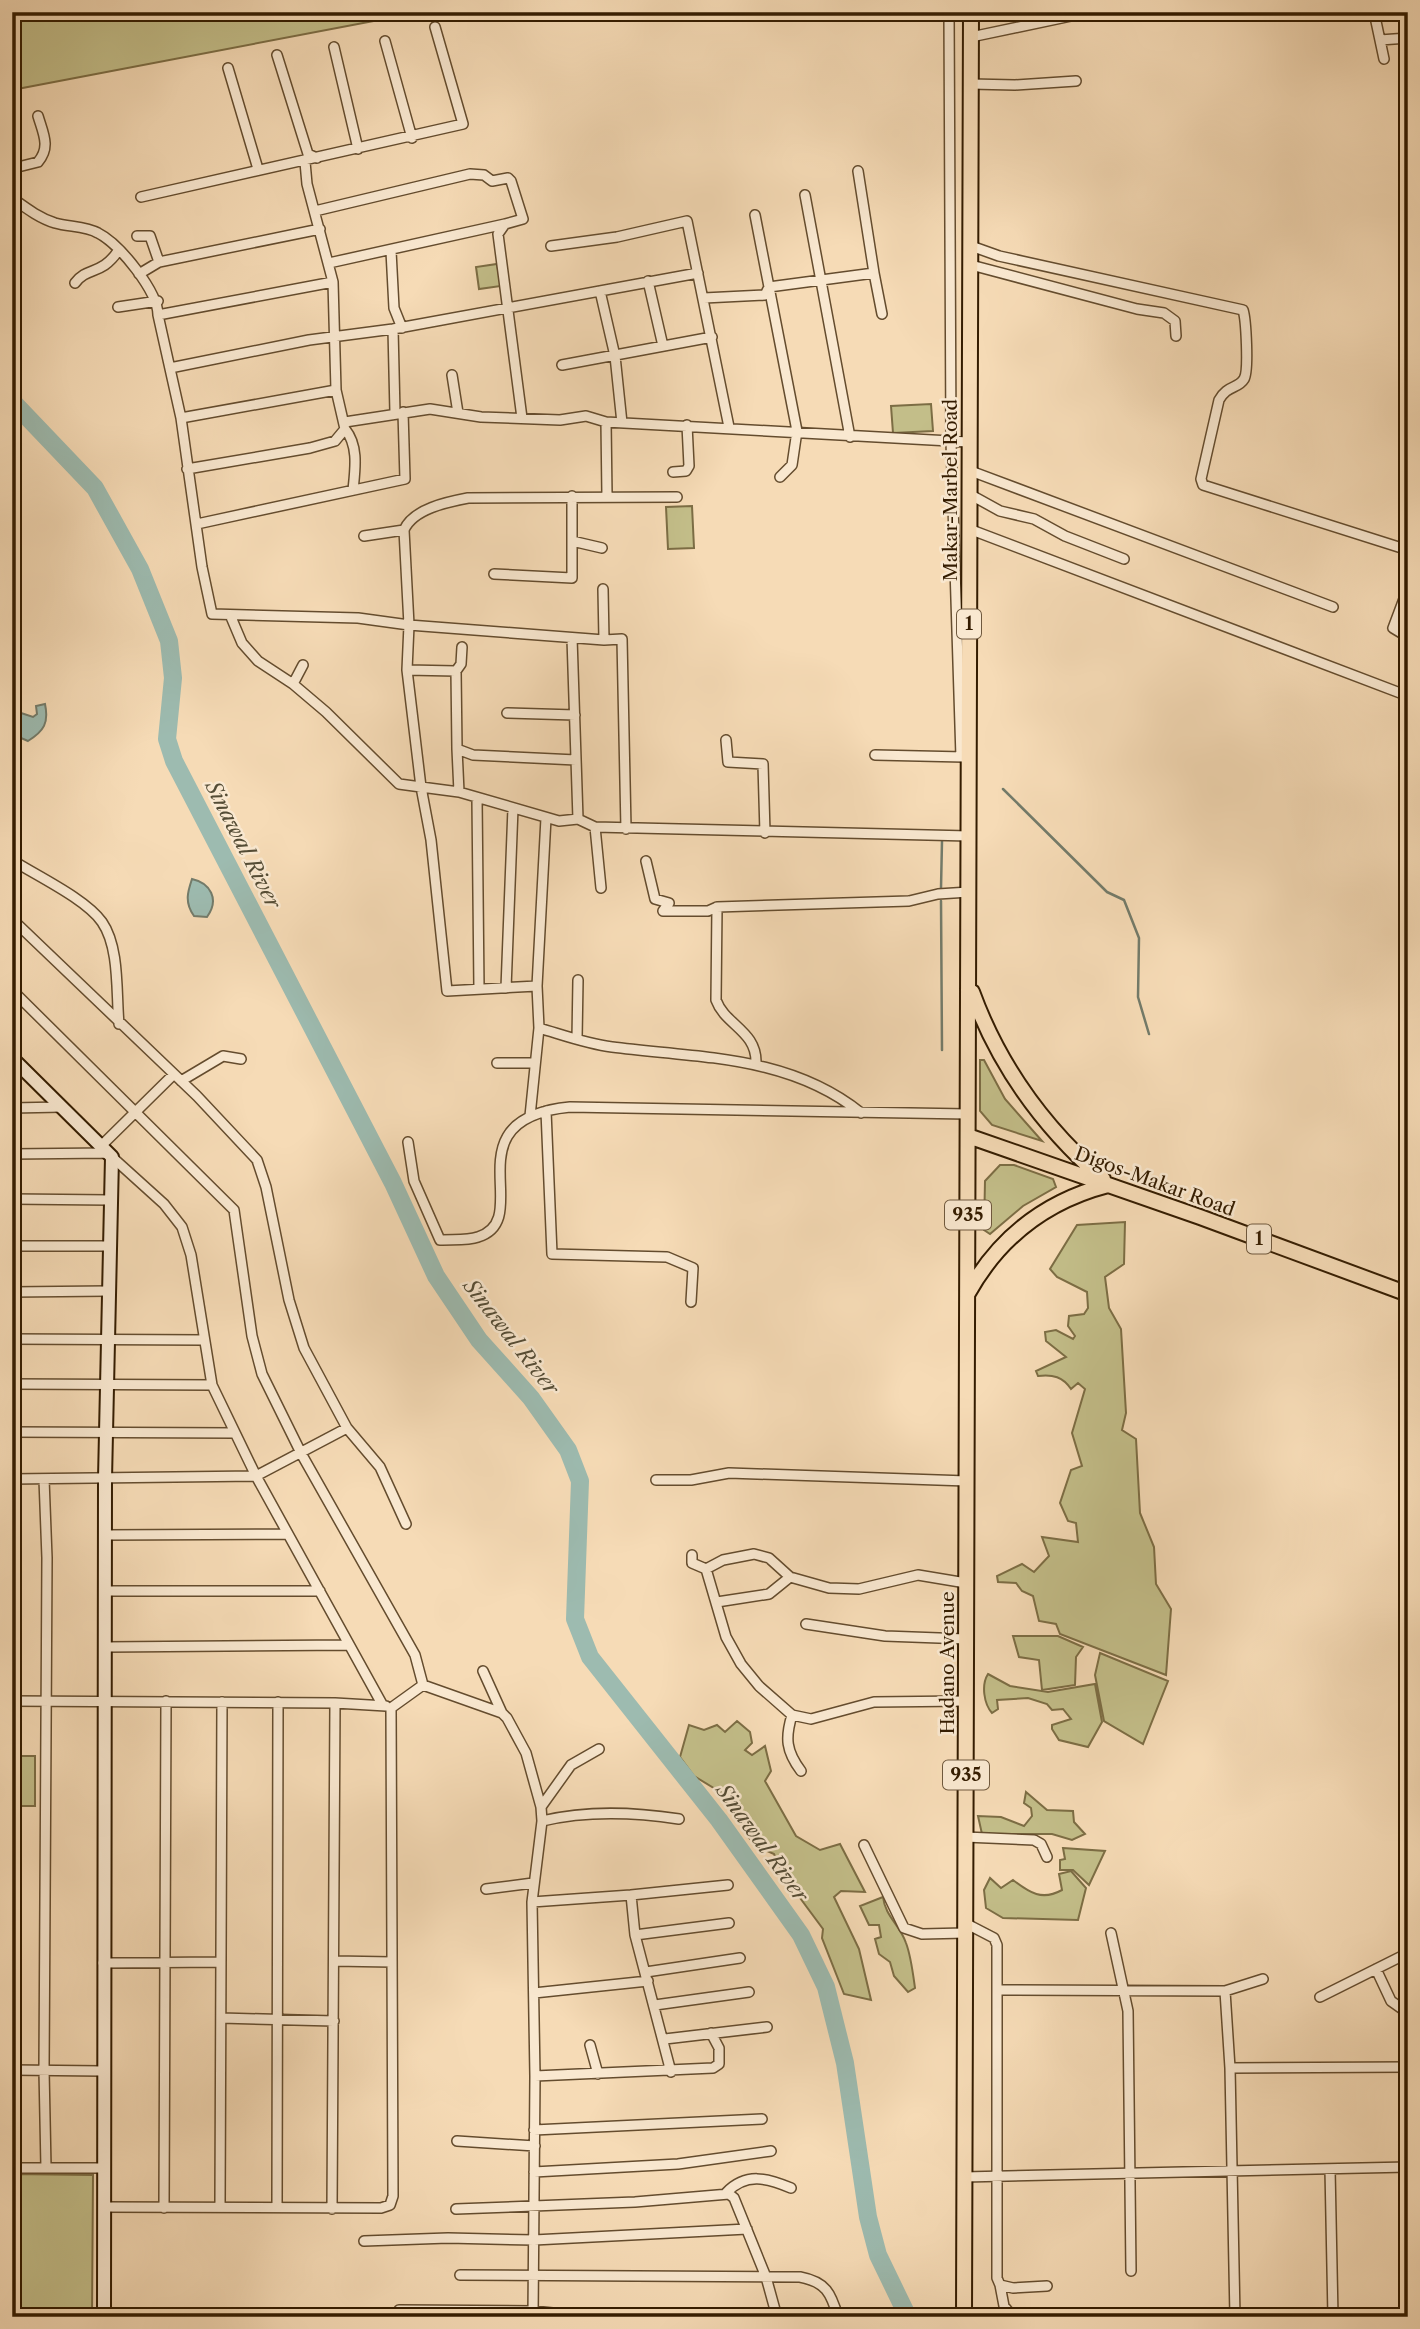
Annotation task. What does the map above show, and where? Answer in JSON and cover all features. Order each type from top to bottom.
[{"type":"main road","name":"Makar-Marbel Road","points":[[968,1136],[969,836],[965,757],[969,529],[971,12]]},
{"type":"main road","points":[[968,1294],[993,1255],[1026,1223],[1065,1199],[1110,1185],[1064,1142],[1024,1094],[993,1040],[969,983]]},
{"type":"main road","name":"Digos-Makar Road","points":[[968,1136],[1408,1294]]},
{"type":"main road","name":"Hadano Avenue","points":[[964,2317],[968,1136]]},
{"type":"street","points":[[874,755],[965,757],[951,441],[949,12]]},
{"type":"street","points":[[971,37],[1090,12]]},
{"type":"street","points":[[1374,12],[1384,60]]},
{"type":"street","points":[[141,197],[258,169],[305,162],[412,138],[463,124],[435,27]]},
{"type":"street","points":[[1380,40],[1408,37]]},
{"type":"street","points":[[385,41],[412,138]]},
{"type":"street","points":[[334,47],[358,149]]},
{"type":"street","points":[[277,55],[308,154],[317,158]]},
{"type":"street","points":[[228,68],[258,169]]},
{"type":"street","points":[[971,84],[1015,85],[1076,81]]},
{"type":"street","points":[[12,175],[18,167],[38,162],[45,151],[46,142],[38,116]]},
{"type":"street","points":[[305,162],[307,184],[333,282],[336,390],[345,426],[351,436],[356,463],[353,490]]},
{"type":"street","points":[[858,170],[882,314]]},
{"type":"street","points":[[315,211],[470,174],[484,175],[492,181],[508,178],[516,188],[523,219],[391,251],[328,262]]},
{"type":"street","points":[[804,195],[850,437]]},
{"type":"street","points":[[12,198],[47,220],[100,234],[139,274],[158,301],[158,315],[181,418],[204,577],[212,614],[231,617],[358,618],[409,625],[572,638],[622,639],[626,829]]},
{"type":"street","points":[[755,215],[797,431],[792,465],[780,477]]},
{"type":"street","points":[[551,246],[617,237],[687,221],[729,427]]},
{"type":"street","points":[[505,224],[498,234],[522,418]]},
{"type":"street","points":[[139,274],[159,262],[320,229]]},
{"type":"street","points":[[136,236],[150,236],[159,262]]},
{"type":"street","points":[[971,246],[999,256],[1243,310],[1246,374],[1240,383],[1224,391],[1219,400],[1201,479],[1203,485],[1408,550]]},
{"type":"street","points":[[75,283],[83,274],[107,267],[118,251]]},
{"type":"street","points":[[197,524],[405,479],[391,251]]},
{"type":"street","points":[[971,265],[1143,311],[1164,313],[1175,321],[1176,336]]},
{"type":"street","points":[[769,287],[874,272]]},
{"type":"street","points":[[170,368],[333,336],[397,329],[698,273]]},
{"type":"street","points":[[648,281],[663,346]]},
{"type":"street","points":[[158,315],[333,282]]},
{"type":"street","points":[[704,298],[765,295],[769,287]]},
{"type":"street","points":[[600,291],[615,356],[622,423]]},
{"type":"street","points":[[118,307],[158,301]]},
{"type":"street","points":[[562,365],[712,337]]},
{"type":"street","points":[[452,375],[458,413]]},
{"type":"street","points":[[181,418],[336,390]]},
{"type":"street","points":[[345,426],[399,412],[430,409],[522,418],[560,420],[586,416],[606,422],[968,442]]},
{"type":"street","points":[[606,422],[607,496]]},
{"type":"street","points":[[673,472],[686,471],[690,466],[687,425]]},
{"type":"street","points":[[187,469],[326,444],[340,438],[345,426]]},
{"type":"street","points":[[968,470],[1333,607]]},
{"type":"street","points":[[968,489],[971,495],[1000,511],[1034,519],[1065,536],[1124,559]]},
{"type":"street","points":[[495,574],[572,578],[572,496]]},
{"type":"street","points":[[537,986],[451,992],[446,989],[431,839],[421,787],[407,670],[409,625],[404,530],[407,523],[426,510],[456,501],[572,496],[677,497]]},
{"type":"street","points":[[969,529],[1408,696]]},
{"type":"street","points":[[364,536],[404,530]]},
{"type":"street","points":[[572,541],[602,548]]},
{"type":"street","points":[[1408,588],[1393,628],[1408,637]]},
{"type":"street","points":[[603,589],[604,640]]},
{"type":"street","points":[[231,617],[235,630],[250,653],[293,684],[352,736],[399,784],[459,792],[546,818],[578,819],[595,827],[969,836]]},
{"type":"street","points":[[572,638],[578,819]]},
{"type":"street","points":[[459,792],[456,671],[461,664],[462,647]]},
{"type":"street","points":[[293,684],[303,665]]},
{"type":"street","points":[[407,670],[456,671]]},
{"type":"street","points":[[507,713],[575,715]]},
{"type":"street","points":[[726,740],[728,762],[762,764],[765,833]]},
{"type":"street","points":[[457,749],[473,755],[576,760]]},
{"type":"street","points":[[477,799],[479,989]]},
{"type":"street","points":[[506,988],[513,808]]},
{"type":"street","points":[[530,1116],[539,1028],[537,986],[546,818]]},
{"type":"street","points":[[595,827],[601,888]]},
{"type":"street","points":[[12,860],[91,910],[103,923],[113,959],[119,1024]]},
{"type":"street","points":[[646,861],[655,899],[669,904],[663,911],[909,901],[939,894],[969,892]]},
{"type":"street","points":[[717,908],[716,1000],[720,1011],[748,1036],[756,1063]]},
{"type":"street","points":[[12,919],[252,1152],[262,1170],[289,1300],[301,1339],[320,1383],[347,1429],[377,1462],[406,1524]]},
{"type":"street","points":[[577,1039],[578,980]]},
{"type":"street","points":[[12,990],[234,1210],[257,1359],[302,1455],[415,1655],[423,1685]]},
{"type":"street","points":[[539,1028],[611,1047],[756,1063],[825,1088],[861,1113]]},
{"type":"street","points":[[104,2317],[102,2071],[107,1647],[107,1152],[135,1112],[177,1078],[223,1056],[241,1059]]},
{"type":"street","points":[[12,1058],[164,1204],[182,1227],[191,1255],[212,1385],[256,1476],[348,1645],[386,1706],[392,1962],[392,2201],[382,2208],[104,2207]]},
{"type":"street","points":[[497,1063],[534,1063]]},
{"type":"street","points":[[12,1108],[62,1107]]},
{"type":"street","points":[[408,1142],[414,1181],[440,1240],[479,1237],[494,1228],[501,1215],[498,1157],[514,1127],[530,1116],[546,1111],[570,1107],[968,1114]]},
{"type":"street","points":[[546,1111],[552,1254],[674,1259],[693,1268],[691,1302]]},
{"type":"street","points":[[12,1154],[107,1152]]},
{"type":"street","points":[[12,1199],[109,1200]]},
{"type":"street","points":[[12,1246],[107,1245]]},
{"type":"street","points":[[12,1292],[108,1291]]},
{"type":"street","points":[[12,1339],[204,1340]]},
{"type":"street","points":[[12,1384],[212,1385]]},
{"type":"street","points":[[12,1479],[256,1476],[302,1455],[347,1429]]},
{"type":"street","points":[[12,1432],[235,1433]]},
{"type":"street","points":[[656,1480],[691,1480],[729,1473],[967,1481]]},
{"type":"street","points":[[44,1479],[47,1559],[44,2070],[46,2168]]},
{"type":"street","points":[[106,1535],[288,1534]]},
{"type":"street","points":[[705,1569],[723,1560],[754,1554],[772,1560],[790,1577],[842,1590],[918,1575],[966,1583]]},
{"type":"street","points":[[692,1555],[692,1563],[705,1569],[726,1637],[741,1664],[759,1686],[792,1715],[811,1719],[874,1702],[966,1701]]},
{"type":"street","points":[[717,1602],[769,1594],[790,1577]]},
{"type":"street","points":[[106,1591],[320,1591]]},
{"type":"street","points":[[806,1624],[885,1636],[966,1639]]},
{"type":"street","points":[[107,1647],[348,1645]]},
{"type":"street","points":[[483,1671],[502,1713],[526,1753],[536,1781],[541,1808],[542,1821],[532,1902],[535,2076],[533,2314]]},
{"type":"street","points":[[12,1701],[278,1702],[386,1706],[423,1685],[502,1713]]},
{"type":"street","points":[[164,2208],[166,1701]]},
{"type":"street","points":[[220,2207],[222,1702]]},
{"type":"street","points":[[277,2206],[278,1702]]},
{"type":"street","points":[[332,2208],[335,1703]]},
{"type":"street","points":[[792,1715],[786,1733],[787,1746],[801,1771]]},
{"type":"street","points":[[541,1808],[571,1765],[599,1749]]},
{"type":"street","points":[[542,1821],[580,1814],[608,1813],[679,1819]]},
{"type":"street","points":[[965,1838],[1034,1840],[1041,1844],[1047,1857]]},
{"type":"street","points":[[864,1846],[904,1928],[922,1934],[965,1928],[996,1940],[996,2271],[1004,2306],[1013,2317]]},
{"type":"street","points":[[486,1889],[533,1883]]},
{"type":"street","points":[[532,1902],[728,1885]]},
{"type":"street","points":[[631,1895],[635,1935],[671,2072]]},
{"type":"street","points":[[635,1935],[729,1923]]},
{"type":"street","points":[[1111,1933],[1125,1989],[1130,2038],[1131,2271]]},
{"type":"street","points":[[1320,1997],[1408,1953]]},
{"type":"street","points":[[534,1993],[647,1976],[740,1958]]},
{"type":"street","points":[[334,1961],[392,1962]]},
{"type":"street","points":[[103,1964],[220,1962]]},
{"type":"street","points":[[1376,1969],[1391,2001],[1408,2013]]},
{"type":"street","points":[[998,1990],[1225,1991],[1263,1979]]},
{"type":"street","points":[[1225,1991],[1230,2068],[1235,2317]]},
{"type":"street","points":[[655,2005],[749,1992]]},
{"type":"street","points":[[220,2018],[334,2021]]},
{"type":"street","points":[[664,2039],[767,2027]]},
{"type":"street","points":[[535,2076],[671,2072],[717,2066],[720,2055],[711,2033]]},
{"type":"street","points":[[590,2045],[598,2074]]},
{"type":"street","points":[[1230,2068],[1408,2067]]},
{"type":"street","points":[[12,2070],[102,2071]]},
{"type":"street","points":[[534,2130],[762,2119]]},
{"type":"street","points":[[457,2141],[535,2146]]},
{"type":"street","points":[[534,2172],[678,2164],[771,2151]]},
{"type":"street","points":[[964,2177],[1408,2167]]},
{"type":"street","points":[[12,2168],[103,2168]]},
{"type":"street","points":[[1330,2169],[1333,2317]]},
{"type":"street","points":[[456,2209],[635,2202],[726,2193],[739,2183],[758,2178],[791,2188]]},
{"type":"street","points":[[726,2193],[734,2198],[747,2229],[766,2277],[777,2317]]},
{"type":"street","points":[[365,2241],[447,2238],[534,2240],[747,2229]]},
{"type":"street","points":[[460,2275],[800,2277],[820,2282],[828,2288],[838,2317]]},
{"type":"street","points":[[1000,2285],[1013,2288],[1047,2286]]},
{"type":"street","points":[[399,2310],[592,2317]]},
{"type":"shaded area","points":[[12,12],[421,12],[12,90]]},
{"type":"shaded area","points":[[497,264],[501,286],[479,289],[476,267]]},
{"type":"shaded area","points":[[931,404],[933,431],[893,433],[891,406]]},
{"type":"shaded area","points":[[692,506],[694,548],[668,549],[666,507]]},
{"type":"shaded area","points":[[980,1060],[984,1060],[1005,1099],[1042,1141],[992,1125],[980,1111]]},
{"type":"shaded area","points":[[1000,1165],[1014,1165],[1053,1179],[1056,1187],[1023,1206],[990,1234],[984,1230],[985,1181]]},
{"type":"shaded area","points":[[1125,1222],[1124,1264],[1105,1277],[1109,1308],[1121,1329],[1126,1413],[1122,1430],[1136,1439],[1140,1513],[1154,1547],[1156,1584],[1171,1609],[1166,1675],[1060,1634],[1056,1624],[1039,1621],[1033,1596],[1022,1591],[1016,1583],[998,1582],[997,1576],[1022,1564],[1034,1572],[1049,1556],[1042,1537],[1078,1542],[1076,1523],[1068,1521],[1060,1503],[1071,1470],[1082,1466],[1072,1433],[1085,1389],[1078,1383],[1071,1389],[1061,1379],[1038,1376],[1036,1371],[1066,1357],[1046,1341],[1045,1332],[1056,1330],[1073,1339],[1075,1336],[1068,1326],[1069,1316],[1084,1314],[1088,1308],[1087,1292],[1057,1277],[1050,1269],[1077,1225]]},
{"type":"shaded area","points":[[1013,1636],[1058,1636],[1083,1647],[1076,1657],[1075,1685],[1042,1690],[1039,1660],[1019,1657]]},
{"type":"shaded area","points":[[1100,1653],[1168,1681],[1143,1744],[1104,1721],[1095,1675]]},
{"type":"shaded area","points":[[988,1674],[1010,1686],[1048,1692],[1095,1684],[1102,1722],[1088,1747],[1059,1740],[1052,1725],[1071,1719],[1063,1709],[1052,1710],[1047,1704],[1028,1698],[997,1700],[998,1709],[992,1713],[984,1694]]},
{"type":"shaded area","points":[[737,1721],[750,1732],[752,1743],[745,1750],[752,1755],[765,1746],[771,1771],[765,1781],[796,1836],[820,1850],[840,1844],[865,1892],[841,1891],[834,1897],[859,1949],[871,2000],[844,1994],[822,1938],[823,1929],[786,1879],[774,1854],[757,1845],[746,1834],[739,1820],[735,1801],[694,1776],[680,1757],[689,1725],[704,1730],[717,1725],[725,1732]]},
{"type":"shaded area","points":[[12,1756],[35,1756],[35,1806],[12,1806]]},
{"type":"shaded area","points":[[1026,1792],[1047,1810],[1073,1811],[1074,1822],[1085,1834],[1072,1840],[1052,1834],[982,1834],[978,1816],[1001,1817],[1024,1826],[1032,1816],[1031,1808],[1024,1803]]},
{"type":"shaded area","points":[[1063,1848],[1105,1851],[1089,1885],[1073,1870],[1060,1870],[1060,1860],[1065,1859]]},
{"type":"shaded area","points":[[1071,1871],[1086,1888],[1078,1920],[1003,1918],[986,1908],[984,1890],[990,1878],[1001,1888],[1013,1880],[1031,1892],[1048,1895],[1062,1890],[1059,1874]]},
{"type":"shaded area","points":[[883,1897],[909,1954],[915,1988],[908,1992],[894,1976],[890,1962],[879,1954],[875,1939],[881,1937],[879,1925],[869,1925],[860,1906]]},
{"type":"shaded area","points":[[12,2174],[93,2175],[92,2317],[12,2317]]},
{"type":"water","points":[[45,704],[46,721],[41,730],[28,741],[21,738],[18,712],[33,717],[37,714],[36,706]]},
{"type":"water","points":[[192,879],[204,884],[213,898],[207,917],[194,916],[189,906],[188,892]]},
{"type":"waterway","name":"Sinawal River","points":[[12,401],[95,488],[140,569],[169,641],[173,678],[167,739],[174,761],[393,1183],[436,1276],[479,1340],[531,1398],[568,1450],[580,1481],[575,1619],[590,1657],[719,1820],[801,1935],[826,1987],[845,2063],[868,2217],[878,2255],[908,2317]]},
{"type":"waterway","points":[[1003,789],[1107,892],[1124,900],[1139,938],[1138,997],[1149,1034]]},
{"type":"waterway","points":[[941,888],[942,841]]},
{"type":"waterway","points":[[941,901],[942,1050]]}]
